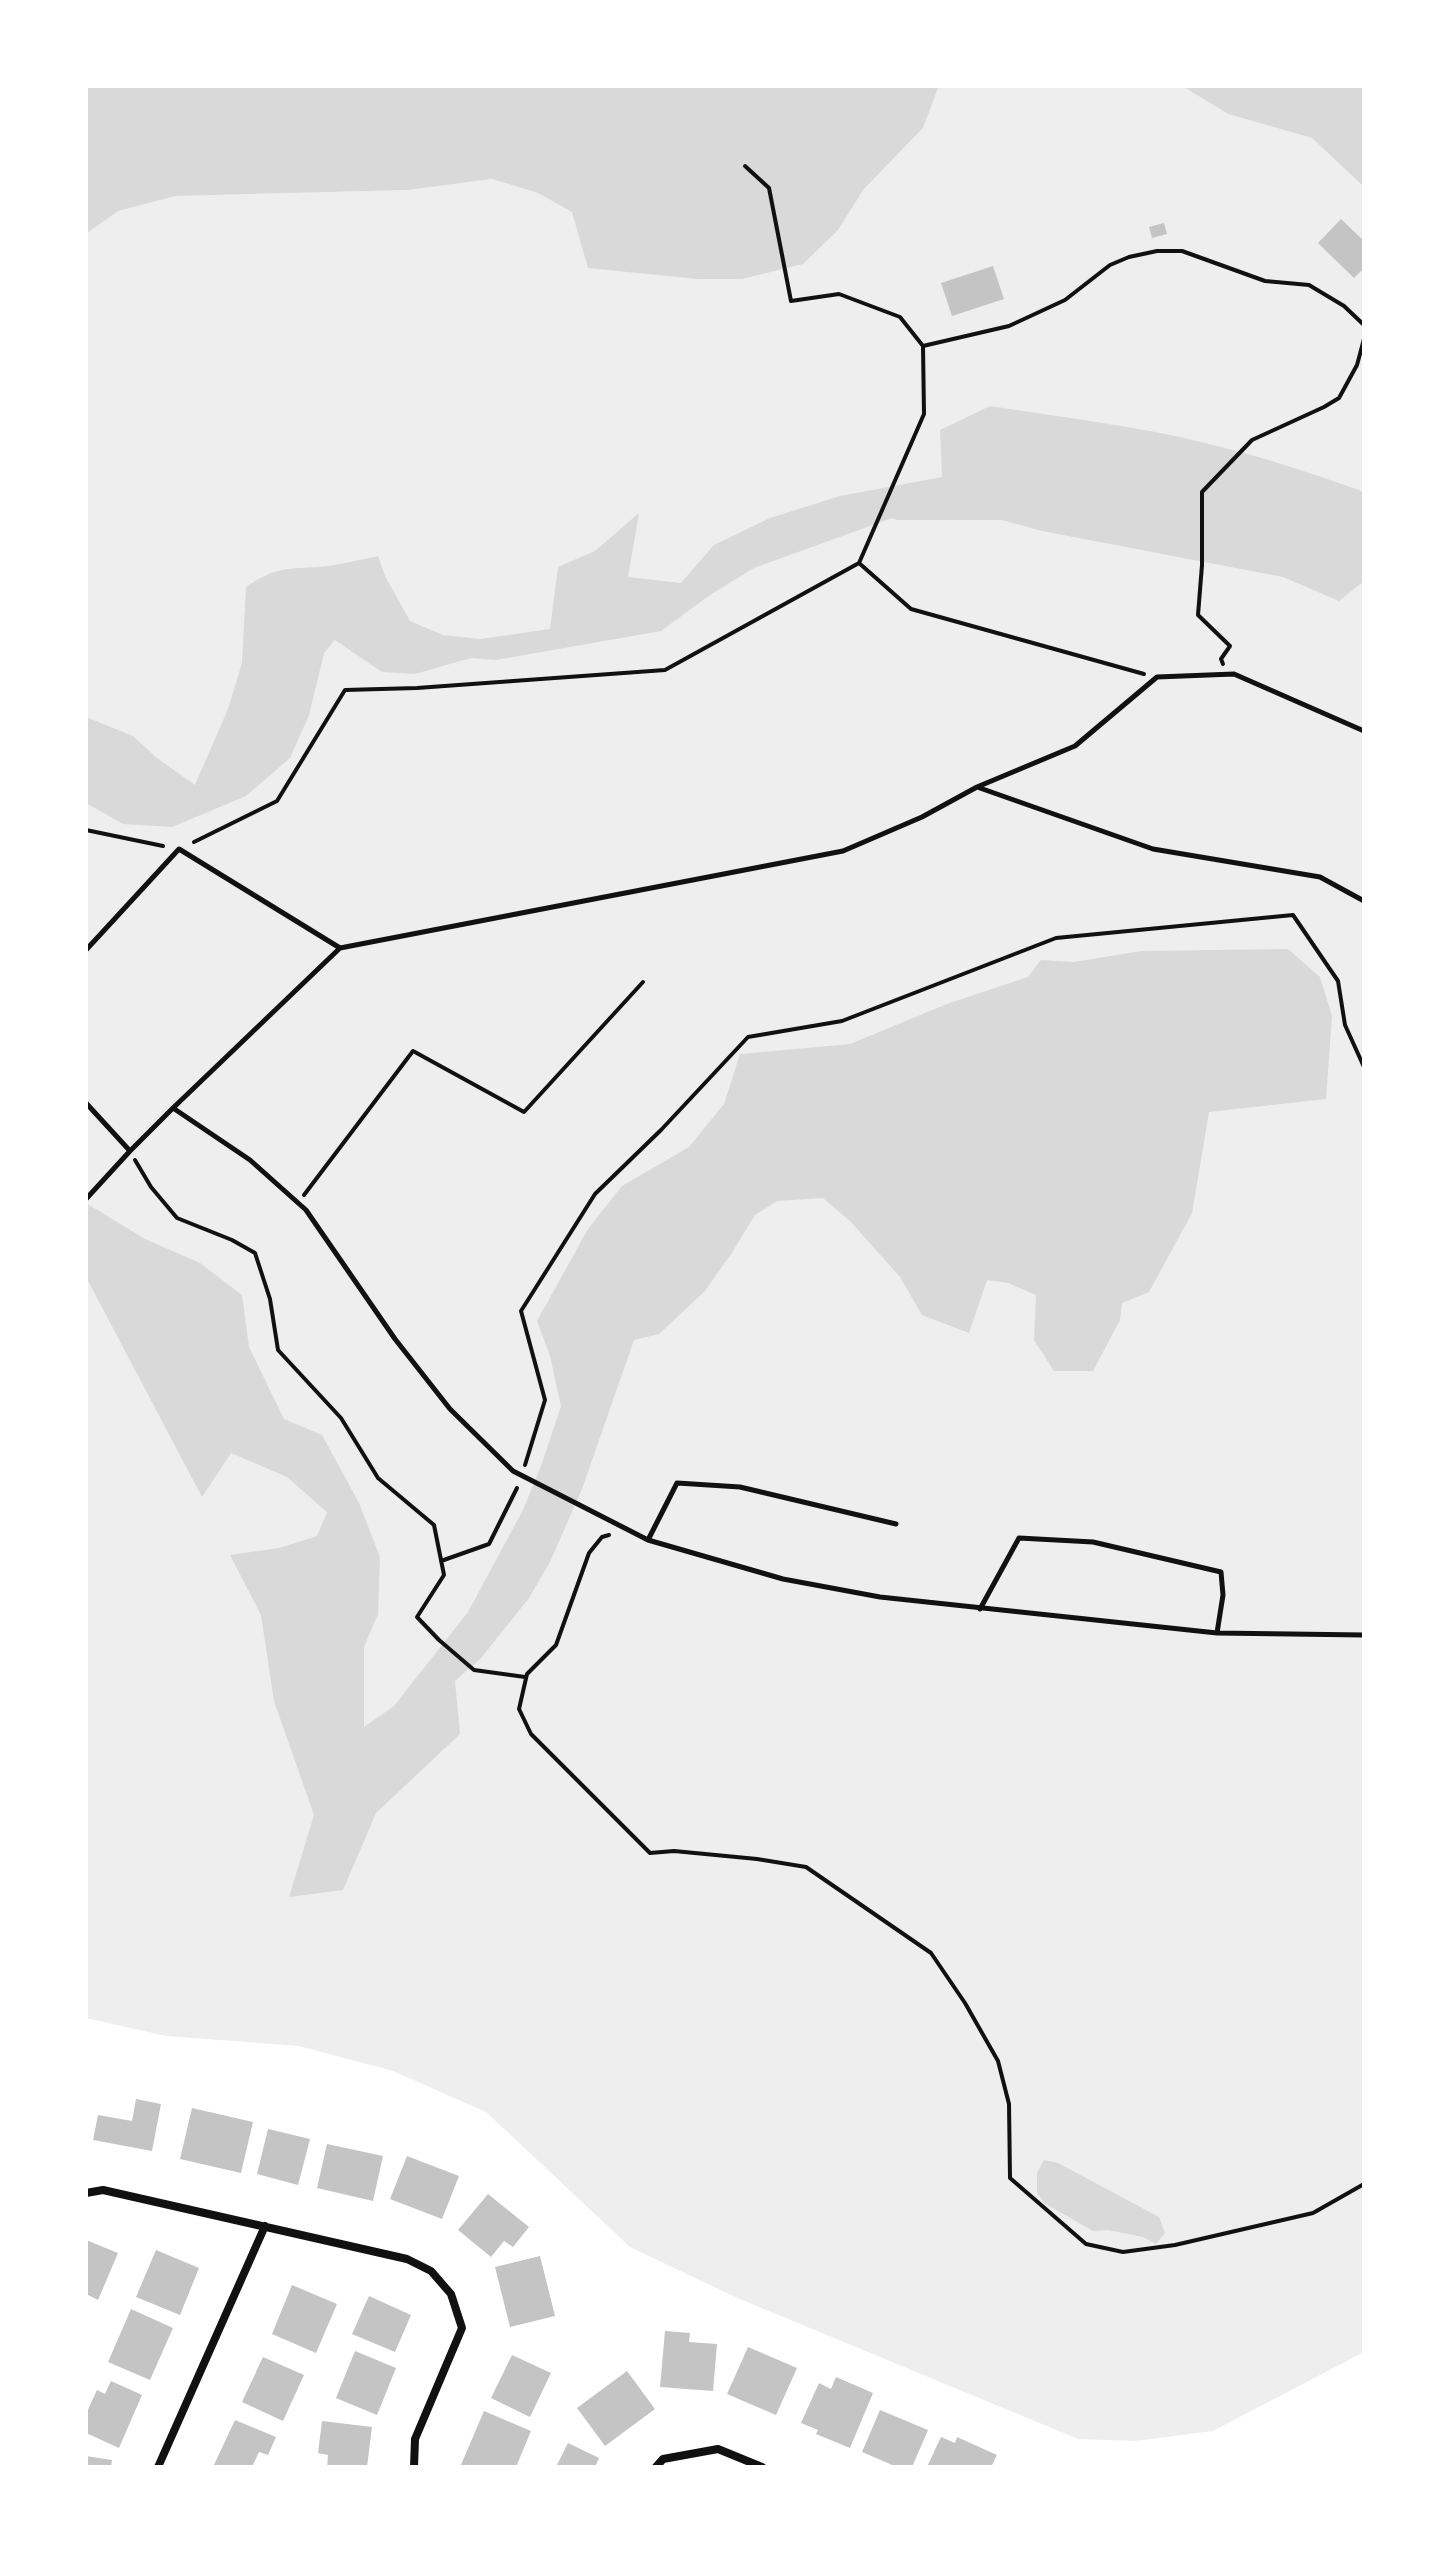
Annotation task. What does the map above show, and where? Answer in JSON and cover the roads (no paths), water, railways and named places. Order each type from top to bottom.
[{"type":"street","points":[[86,2193],[103,2190],[265,2226],[407,2259],[431,2271],[451,2294],[462,2328],[415,2439],[414,2467]]},
{"type":"street","points":[[158,2467],[265,2226]]},
{"type":"street","points":[[656,2467],[663,2459],[718,2449],[762,2467]]},
{"type":"lane","points":[[86,1199],[173,1108],[340,948],[843,851],[922,817],[977,787],[1075,746],[1157,677],[1234,674],[1364,731]]},
{"type":"lane","points":[[977,787],[1153,849],[1320,877],[1364,901]]},
{"type":"lane","points":[[86,950],[179,849],[340,948]]},
{"type":"lane","points":[[86,1103],[130,1151]]},
{"type":"lane","points":[[173,1108],[250,1160],[306,1210],[395,1339],[450,1409],[513,1471],[648,1540],[783,1579],[880,1597],[1217,1633],[1364,1635]]},
{"type":"lane","points":[[648,1540],[677,1483],[740,1487],[896,1524]]},
{"type":"lane","points":[[980,1609],[1019,1538],[1093,1542],[1221,1572],[1223,1595],[1217,1633]]}]
